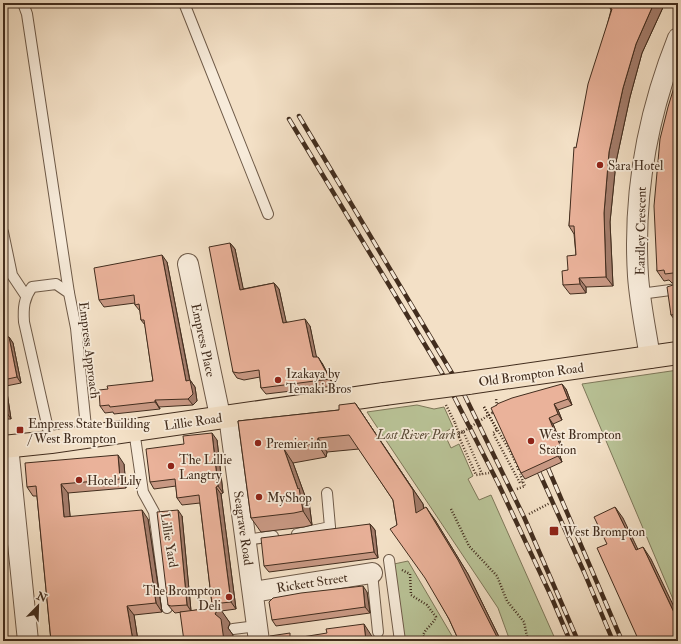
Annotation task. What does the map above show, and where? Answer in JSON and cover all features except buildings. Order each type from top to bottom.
[{"type":"main road","name":"Old Brompton Road","points":[[384,394],[678,353]]},
{"type":"main road","name":"Lillie Road","points":[[6,447],[87,437],[384,394]]},
{"type":"street","name":"Eardley Crescent","points":[[650,358],[638,275],[639,190],[657,103],[667,64],[678,38]]},
{"type":"street","name":"Empress Place","points":[[188,264],[225,416]]},
{"type":"street","name":"Seagrave Road","points":[[225,416],[246,540],[258,634]]},
{"type":"street","points":[[6,447],[28,641]]},
{"type":"street","name":"Rickett Street","points":[[252,592],[384,567]]},
{"type":"lane","points":[[23,3],[27,14],[69,293]]},
{"type":"lane","points":[[184,3],[268,214]]},
{"type":"lane","points":[[3,232],[12,275],[26,296],[23,309],[24,322],[51,442]]},
{"type":"lane","name":"Empress Approach","points":[[26,296],[32,287],[56,284],[69,293],[76,328],[87,437]]},
{"type":"lane","points":[[640,294],[678,289]]},
{"type":"lane","name":"Lillie Yard","points":[[134,430],[143,492],[154,512],[167,608]]},
{"type":"lane","points":[[246,540],[305,533],[330,527],[327,493]]},
{"type":"lane","points":[[378,632],[384,567]]},
{"type":"lane","points":[[384,567],[400,641]]},
{"type":"lane","points":[[233,629],[258,634]]},
{"type":"path","points":[[482,474],[463,430],[451,437],[459,434],[488,415],[492,413],[497,408],[496,398]]},
{"type":"path","points":[[447,406],[476,475],[489,473]]},
{"type":"path","points":[[517,489],[525,486],[520,473],[510,449],[484,408],[497,430],[493,433],[520,483],[523,482]]},
{"type":"path","points":[[529,514],[550,503]]},
{"type":"path","points":[[451,509],[469,546],[498,576],[507,601],[524,622],[528,641]]},
{"type":"path","points":[[384,567],[406,570],[410,574],[411,595],[432,611],[436,617],[434,622],[424,631],[423,636],[432,641]]},
{"type":"green space","points":[[678,370],[678,611],[582,384]]},
{"type":"green space","name":"Lost River Park","points":[[417,405],[434,409],[444,407],[453,427],[444,433],[451,448],[459,444],[473,476],[468,479],[479,500],[491,495],[556,641],[510,641],[498,608],[367,412]]},
{"type":"green space","points":[[408,561],[455,641],[404,641],[394,564]]},
{"type":"railway","points":[[299,116],[462,390],[524,517],[578,641]]},
{"type":"railway","points":[[289,119],[442,373],[498,483],[551,596],[570,641]]},
{"type":"railway","points":[[548,468],[622,641]]},
{"type":"railway","points":[[539,472],[613,641]]},
{"type":"place","name":"Sara Hotel","points":[[600,165]]},
{"type":"place","name":"Izakaya by Temaki Bros","points":[[278,380]]},
{"type":"place","name":"Empress State Building / West Brompton","points":[[20,430]]},
{"type":"place","name":"West Brompton Station","points":[[531,441]]},
{"type":"place","name":"Premier inn","points":[[258,443]]},
{"type":"place","name":"The Lillie Langtry","points":[[171,466]]},
{"type":"place","name":"Hotel Lily","points":[[79,480]]},
{"type":"place","name":"MyShop","points":[[259,497]]},
{"type":"place","name":"West Brompton","points":[[554,531]]},
{"type":"place","name":"The Brompton Deli","points":[[229,597]]}]
